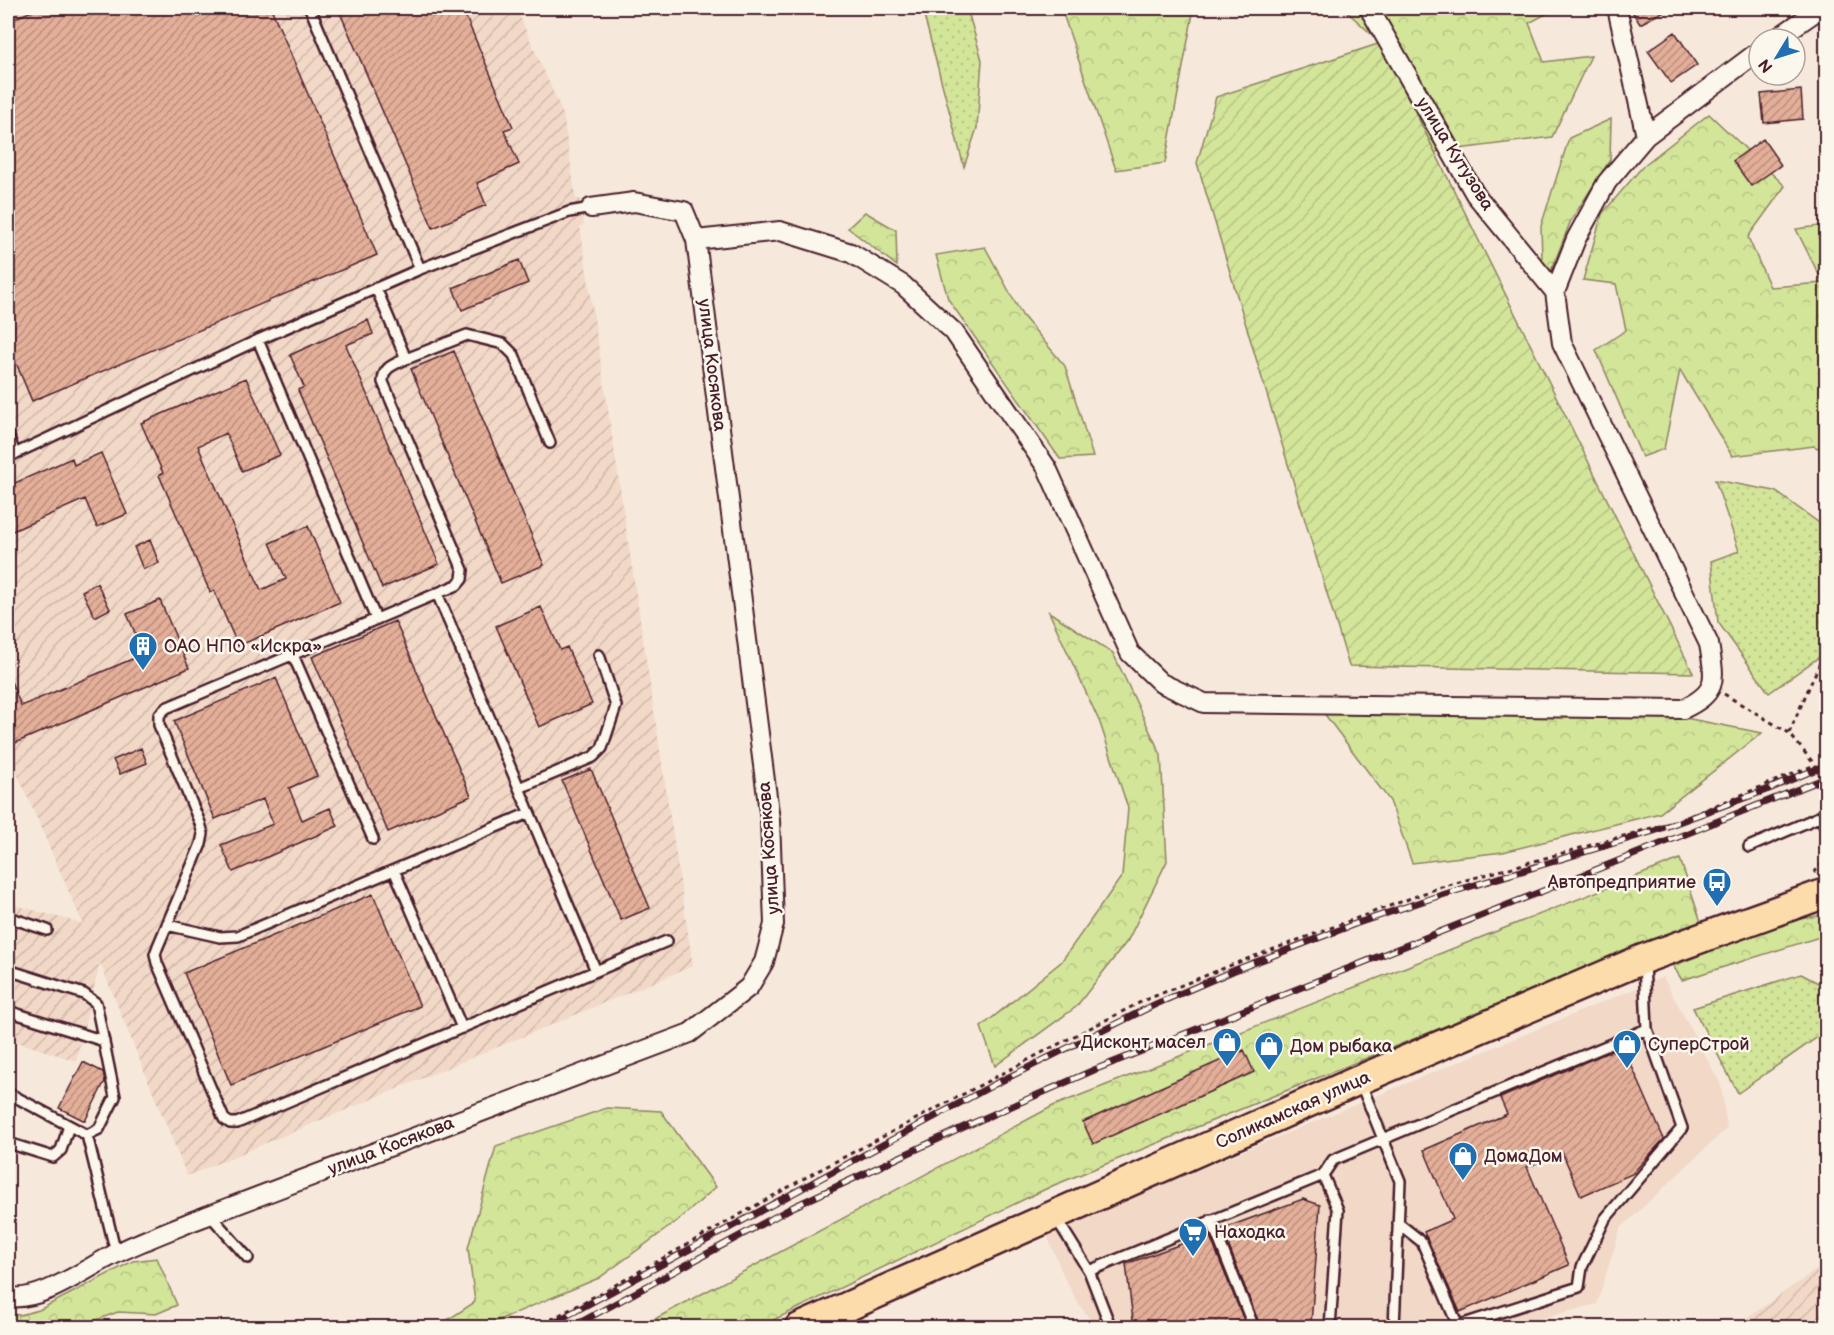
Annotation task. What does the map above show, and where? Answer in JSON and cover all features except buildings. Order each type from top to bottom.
[{"type":"main road","name":"Соликамская улица","points":[[799,1328],[1359,1080],[1643,959],[1827,893]]},
{"type":"street","name":"улица Кутузова","points":[[1369,8],[1475,195],[1555,292]]},
{"type":"street","points":[[1617,8],[1646,136]]},
{"type":"street","points":[[1793,27],[1821,8]]},
{"type":"street","points":[[696,240],[780,231],[851,253],[903,285],[954,332],[1047,468],[1130,653],[1161,683],[1204,703],[1683,709],[1700,701],[1712,687],[1713,669],[1709,645],[1562,343],[1555,292],[1576,239],[1607,182],[1646,136],[1747,60]]},
{"type":"street","name":"улица Косякова","points":[[8,1297],[19,1299],[46,1290],[116,1253],[210,1215],[690,1034],[749,987],[764,962],[774,924],[770,820],[696,240],[684,211],[634,202],[591,208]]},
{"type":"lane","points":[[310,8],[420,269]]},
{"type":"lane","points":[[8,435],[11,455],[258,340],[420,269],[569,212],[591,208]]},
{"type":"lane","points":[[376,288],[406,360]]},
{"type":"lane","points":[[550,443],[514,355],[503,344],[467,335],[388,367],[383,374],[383,382],[463,570],[462,579],[457,585],[166,708],[159,716],[159,726],[203,834],[156,954],[157,963],[224,1119],[237,1124],[667,941]]},
{"type":"lane","points":[[258,340],[376,619]]},
{"type":"lane","points":[[436,593],[596,971]]},
{"type":"lane","points":[[293,654],[373,839]]},
{"type":"lane","points":[[519,788],[593,757],[602,748],[616,706],[599,656]]},
{"type":"lane","points":[[167,925],[220,937],[238,936],[529,813]]},
{"type":"lane","points":[[1749,847],[1821,816],[1827,829]]},
{"type":"lane","points":[[394,870],[462,1028]]},
{"type":"lane","points":[[8,917],[47,930]]},
{"type":"lane","points":[[1398,1223],[1422,1242],[1454,1327],[1579,1287],[1581,1267],[1605,1219],[1680,1131],[1682,1124],[1647,1029],[1643,959]]},
{"type":"lane","points":[[8,970],[84,994],[91,998],[98,1010],[116,1096],[99,1129],[87,1135]]},
{"type":"lane","points":[[8,1011],[104,1041]]},
{"type":"lane","points":[[1089,1271],[1323,1176],[1333,1160],[1647,1029]]},
{"type":"lane","points":[[1359,1080],[1400,1180],[1394,1328]]},
{"type":"lane","points":[[8,1093],[87,1135],[116,1253]]},
{"type":"lane","points":[[8,1143],[53,1157],[61,1150],[69,1126]]},
{"type":"lane","points":[[1323,1176],[1338,1210],[1330,1328]]},
{"type":"lane","points":[[210,1215],[248,1258]]},
{"type":"lane","points":[[1054,1216],[1089,1271],[1111,1328]]},
{"type":"lane","points":[[1211,1220],[1254,1328]]},
{"type":"path","points":[[1789,734],[1827,649]]},
{"type":"path","points":[[1712,687],[1789,734],[1815,765],[1822,779],[1821,816]]},
{"type":"path","points":[[535,1328],[810,1175],[1145,1000],[1239,962],[1438,888],[1677,821],[1815,765]]},
{"type":"shaded area","points":[[8,8],[516,8],[563,114],[576,199],[580,199],[584,225],[580,226],[693,966],[187,1176],[100,963],[76,1061],[8,1039],[8,903],[83,924],[16,771],[8,774]]},
{"type":"shaded area","points":[[1663,977],[1721,1085],[1727,1128],[1620,1229],[1597,1304],[1508,1327],[1096,1327],[1079,1305],[1065,1279],[1046,1233]]},
{"type":"shaded area","points":[[1826,1263],[1826,1327],[1734,1327]]},
{"type":"green space","points":[[922,8],[967,8],[982,60],[977,128],[964,167]]},
{"type":"green space","points":[[1061,8],[1194,8],[1165,163],[1116,170]]},
{"type":"green space","points":[[1343,8],[1557,8],[1529,23],[1544,62],[1591,56],[1552,137],[1435,152],[1381,43]]},
{"type":"green space","points":[[1381,43],[1693,673],[1349,666],[1197,163],[1216,97]]},
{"type":"green space","points":[[1709,114],[1785,186],[1748,237],[1770,287],[1823,283],[1796,229],[1826,225],[1826,452],[1814,446],[1732,456],[1680,370],[1664,449],[1642,457],[1596,350],[1626,330],[1616,284],[1583,280],[1602,214],[1643,166]]},
{"type":"green space","points":[[1611,119],[1610,160],[1571,220],[1543,292],[1541,226],[1569,138]]},
{"type":"green space","points":[[865,212],[896,230],[897,266],[848,228]]},
{"type":"green space","points":[[985,247],[1022,315],[1065,366],[1093,457],[1060,459],[948,299],[936,255]]},
{"type":"green space","points":[[1715,480],[1775,491],[1826,528],[1826,652],[1769,693],[1718,622],[1711,561],[1739,551]]},
{"type":"green space","points":[[1049,612],[1113,653],[1161,755],[1167,861],[1128,940],[1076,1007],[995,1066],[981,1027],[1061,962],[1122,876],[1128,808],[1100,723]]},
{"type":"green space","points":[[1323,712],[1670,715],[1762,733],[1660,813],[1503,852],[1412,863],[1390,801]]},
{"type":"green space","points":[[1680,859],[1701,922],[1052,1186],[759,1327],[638,1328],[1053,1106]]},
{"type":"green space","points":[[1823,915],[1826,918],[1826,935],[1682,980],[1673,966],[1782,922]]},
{"type":"green space","points":[[1801,974],[1826,987],[1826,1031],[1738,1093],[1693,1008]]},
{"type":"green space","points":[[607,1108],[661,1111],[716,1187],[680,1219],[599,1278],[482,1327],[437,1327],[475,1302],[468,1248],[496,1146]]},
{"type":"green space","points":[[157,1258],[177,1305],[156,1314],[118,1312],[77,1327],[8,1327],[8,1314],[20,1315],[39,1310],[133,1261]]},
{"type":"railway","points":[[544,1328],[995,1084],[1156,1004],[1235,970],[1355,924],[1432,898],[1654,831],[1769,789],[1826,765]]},
{"type":"railway","points":[[570,1328],[793,1207],[964,1127],[1094,1070],[1826,778]]},
{"type":"place","name":"ОАО НПО «Искра»","points":[[143,672]]},
{"type":"place","name":"Автопредприятие","points":[[1717,908]]},
{"type":"place","name":"Дисконт масел","points":[[1227,1068]]},
{"type":"place","name":"СуперСтрой","points":[[1627,1070]]},
{"type":"place","name":"Дом рыбака","points":[[1269,1072]]},
{"type":"place","name":"ДомаДом","points":[[1463,1182]]},
{"type":"place","name":"Находка","points":[[1193,1258]]}]
